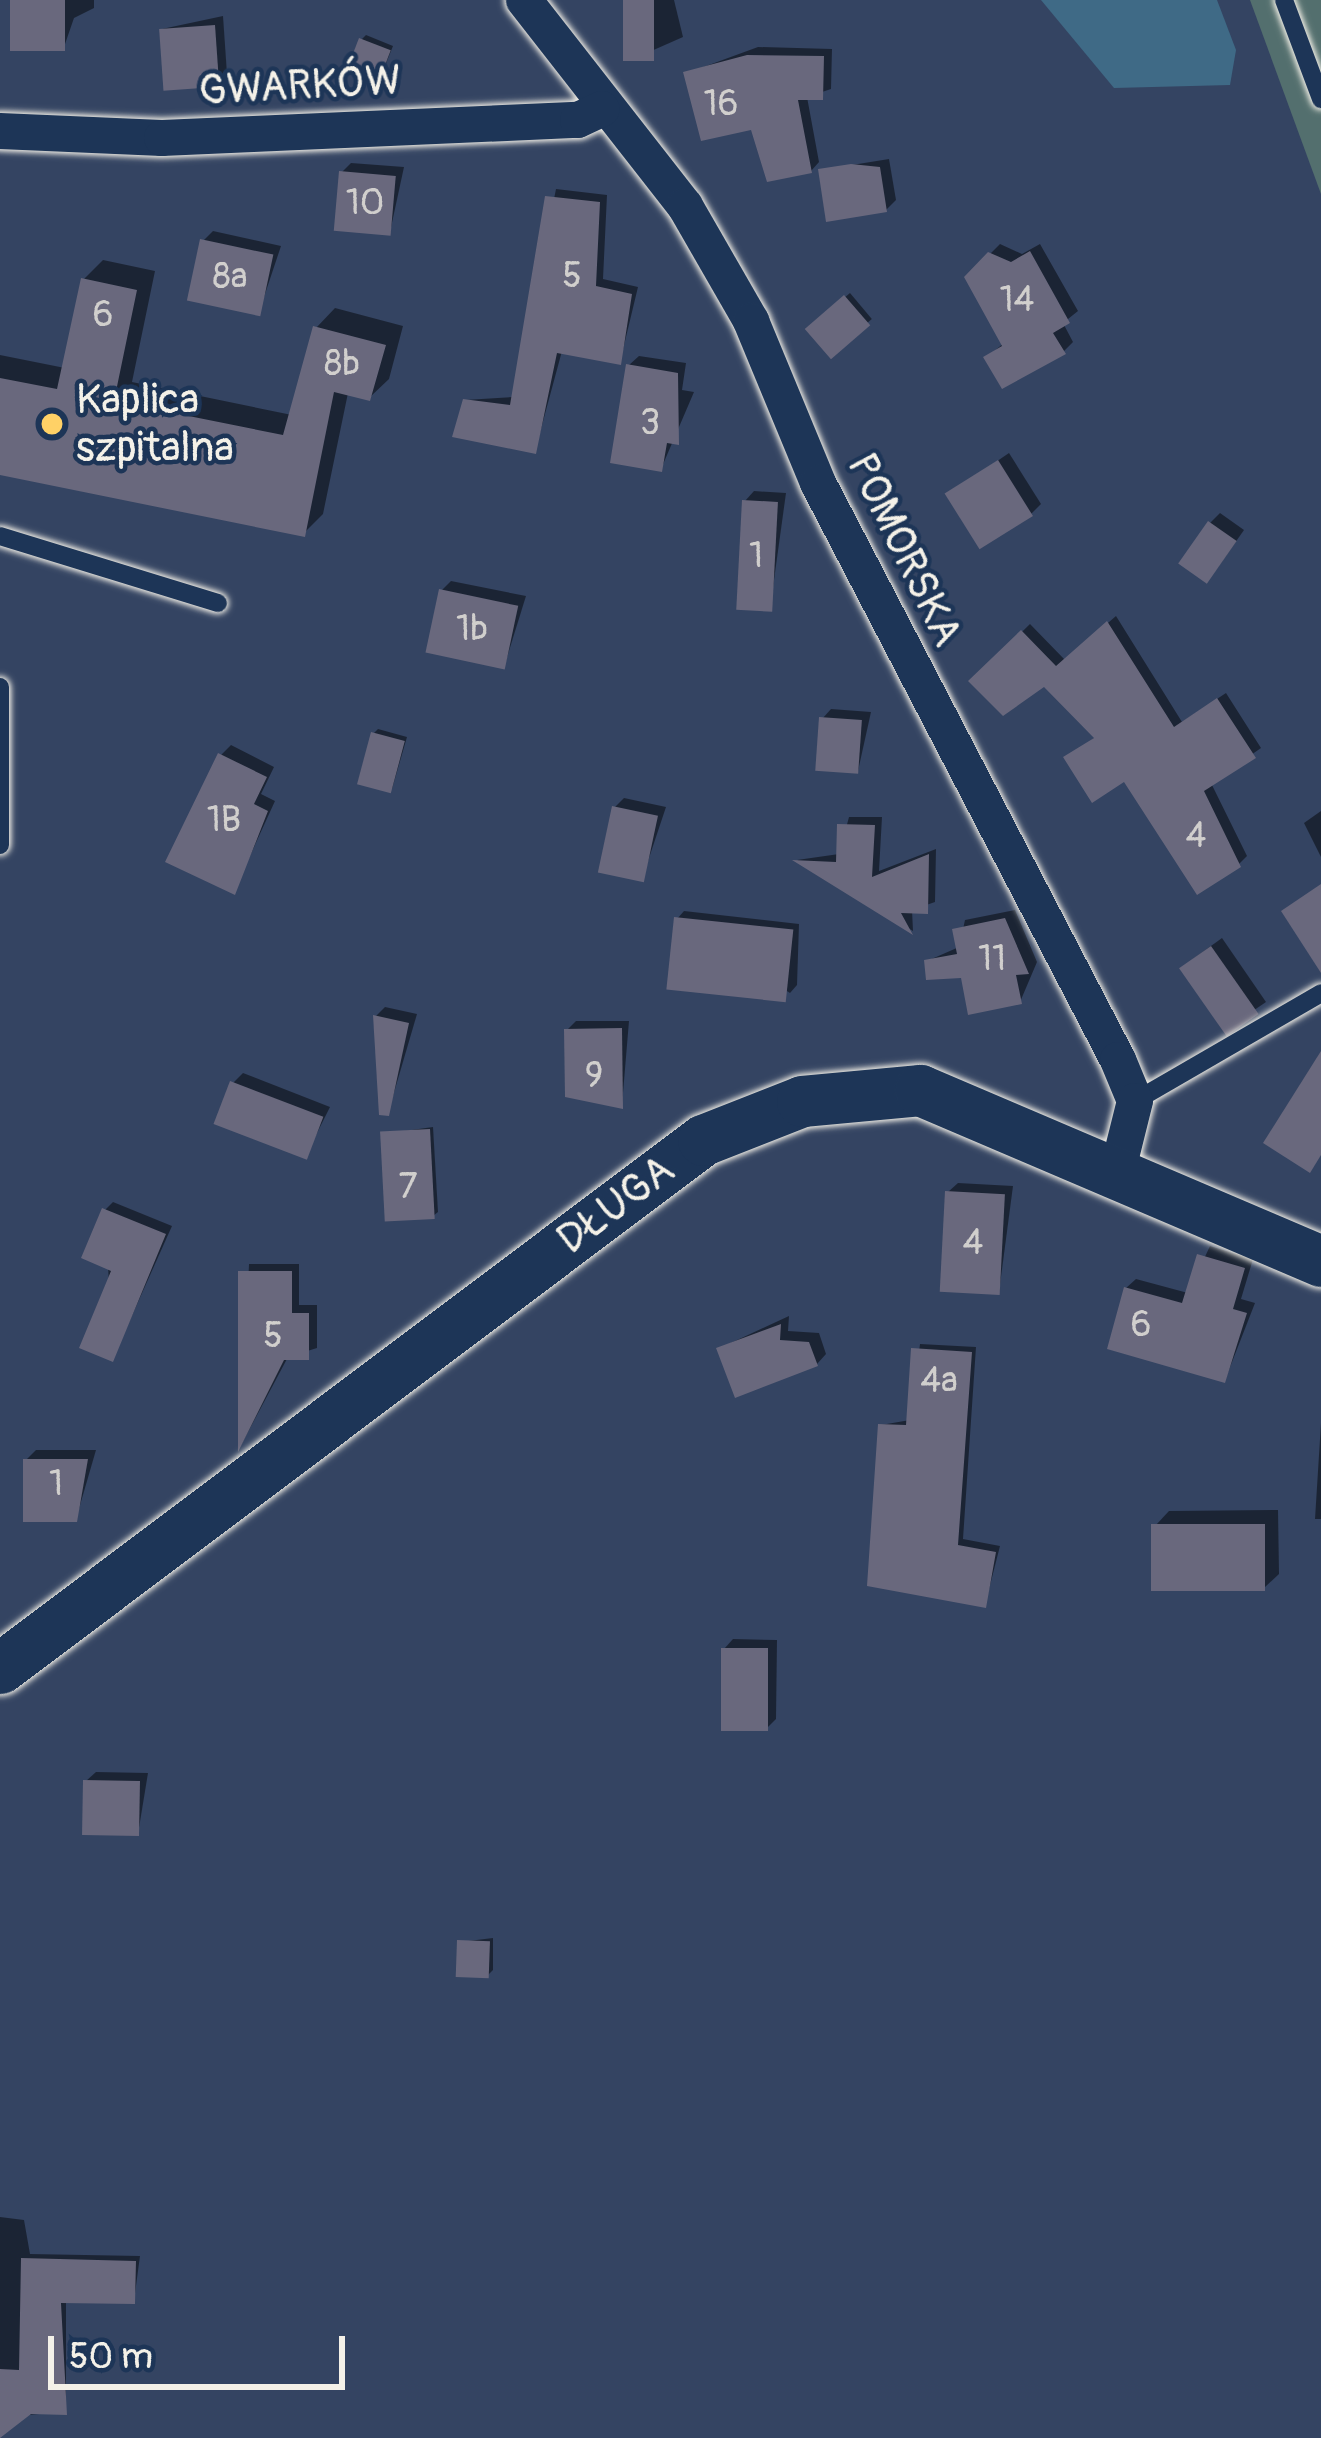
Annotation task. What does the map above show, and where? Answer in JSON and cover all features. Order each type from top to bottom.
[{"type":"street","name":"POMORSKA","points":[[524,0],[602,109],[686,206],[751,321],[818,483],[1135,1101]]},
{"type":"street","name":"GWARKÓW","points":[[0,131],[162,138],[578,121],[602,109]]},
{"type":"street","name":"DŁUGA","points":[[0,1668],[703,1140],[802,1101],[920,1090],[1118,1169],[1321,1261]]},
{"type":"street","points":[[1118,1169],[1135,1101]]},
{"type":"lane","points":[[1284,0],[1321,99]]},
{"type":"lane","points":[[0,536],[218,603]]},
{"type":"lane","points":[[0,688],[0,845]]},
{"type":"lane","points":[[1135,1101],[1321,993]]},
{"type":"green space","points":[[1250,0],[1321,0],[1321,194]]},
{"type":"water","points":[[1041,0],[1217,0],[1236,50],[1230,85],[1114,88]]},
{"type":"building","points":[[10,0],[65,0],[65,51],[10,51]]},
{"type":"building","points":[[623,0],[654,0],[654,61],[623,61]]},
{"type":"building","points":[[215,25],[219,87],[163,91],[159,29]]},
{"type":"building","points":[[359,38],[391,50],[379,82],[347,70]]},
{"type":"building","points":[[747,55],[824,56],[823,100],[798,100],[812,173],[767,182],[751,130],[701,141],[683,72]]},
{"type":"building","points":[[851,164],[880,167],[887,212],[826,222],[818,169]]},
{"type":"building","points":[[339,171],[396,176],[391,236],[334,231]]},
{"type":"building","points":[[545,196],[600,202],[596,286],[632,294],[621,365],[557,353],[536,454],[452,437],[463,399],[510,405]]},
{"type":"building","points":[[200,239],[273,255],[260,316],[187,301]]},
{"type":"building","points":[[1030,251],[1070,323],[1053,333],[1066,354],[1002,389],[983,357],[1002,346],[964,277],[988,252],[1011,262]]},
{"type":"building","points":[[81,278],[137,290],[114,401],[283,435],[313,326],[386,345],[370,401],[334,392],[305,537],[0,475],[0,378],[57,389]]},
{"type":"building","points":[[844,295],[870,325],[831,359],[805,329]]},
{"type":"building","points":[[626,364],[678,373],[679,445],[667,443],[662,472],[610,463]]},
{"type":"building","points":[[998,460],[1033,516],[980,549],[945,493]]},
{"type":"building","points":[[742,500],[778,502],[772,612],[736,610]]},
{"type":"building","points":[[1208,521],[1237,541],[1207,584],[1178,564]]},
{"type":"building","points":[[439,589],[518,606],[505,669],[425,653]]},
{"type":"building","points":[[1107,621],[1174,727],[1217,698],[1256,758],[1204,791],[1241,867],[1197,895],[1124,782],[1092,803],[1063,757],[1094,738],[1044,687],[1003,716],[968,681],[1021,630],[1056,666]]},
{"type":"building","points":[[819,717],[862,720],[858,774],[815,771]]},
{"type":"building","points":[[371,732],[405,741],[391,793],[357,784]]},
{"type":"building","points":[[218,753],[267,777],[254,804],[268,811],[235,895],[165,862]]},
{"type":"building","points":[[612,806],[658,816],[644,882],[598,873]]},
{"type":"building","points":[[837,824],[875,825],[872,877],[929,854],[928,914],[901,913],[913,935],[792,860],[836,862]]},
{"type":"building","points":[[1321,884],[1321,973],[1281,911]]},
{"type":"building","points":[[674,917],[793,930],[786,1002],[666,990]]},
{"type":"building","points":[[1005,918],[1029,974],[1016,975],[1022,1004],[968,1015],[961,978],[926,980],[924,960],[957,954],[952,929]]},
{"type":"building","points":[[1211,946],[1259,1014],[1227,1036],[1179,968]]},
{"type":"building","points":[[373,1015],[409,1023],[389,1116],[379,1115]]},
{"type":"building","points":[[622,1028],[623,1109],[565,1097],[564,1029]]},
{"type":"building","points":[[1321,1051],[1321,1155],[1310,1173],[1263,1143]]},
{"type":"building","points":[[230,1081],[323,1117],[307,1160],[214,1124]]},
{"type":"building","points":[[430,1129],[435,1219],[385,1221],[380,1132]]},
{"type":"building","points":[[945,1191],[1005,1194],[1000,1295],[940,1292]]},
{"type":"building","points":[[102,1208],[166,1234],[113,1362],[79,1348],[111,1271],[81,1258]]},
{"type":"building","points":[[1197,1254],[1245,1268],[1233,1309],[1247,1313],[1225,1383],[1107,1349],[1124,1287],[1182,1303]]},
{"type":"building","points":[[238,1271],[292,1271],[292,1313],[309,1313],[309,1360],[284,1360],[238,1452]]},
{"type":"building","points":[[781,1324],[780,1340],[809,1342],[818,1366],[735,1398],[716,1348]]},
{"type":"building","points":[[911,1348],[972,1352],[958,1545],[996,1552],[986,1608],[867,1586],[878,1424],[906,1425]]},
{"type":"building","points":[[23,1459],[88,1459],[77,1522],[23,1522]]},
{"type":"building","points":[[1151,1524],[1265,1524],[1265,1591],[1151,1591]]},
{"type":"building","points":[[721,1648],[768,1648],[768,1731],[721,1731]]},
{"type":"building","points":[[83,1780],[140,1781],[139,1836],[82,1835]]},
{"type":"building","points":[[457,1940],[490,1941],[489,1978],[456,1977]]},
{"type":"building","points":[[21,2258],[136,2261],[135,2304],[61,2303],[67,2415],[31,2414],[0,2438],[0,2369],[19,2370]]},
{"type":"place","name":"Kaplica szpitalna","points":[[52,424]]}]
